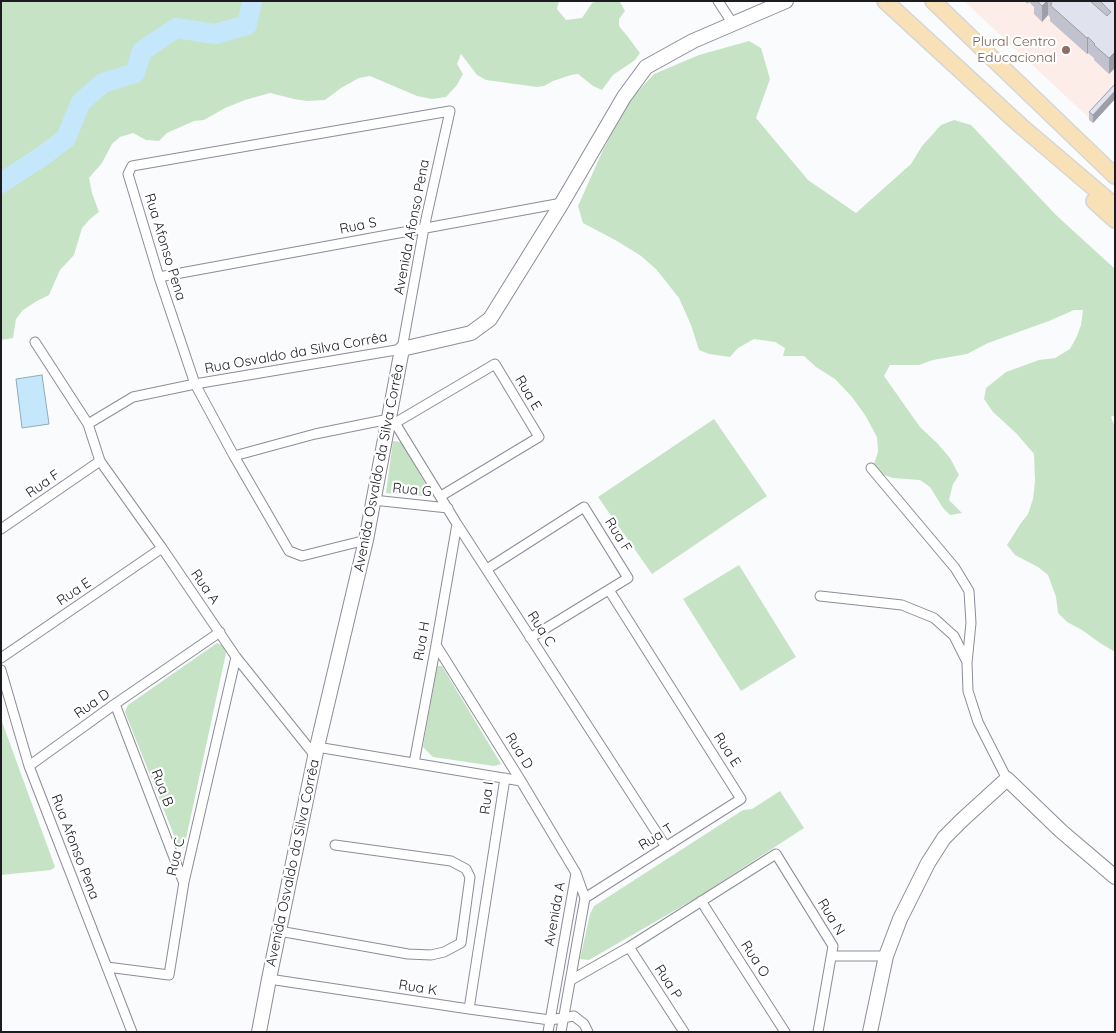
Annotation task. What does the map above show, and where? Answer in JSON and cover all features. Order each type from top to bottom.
[{"type":"main road","points":[[885,1],[1021,126],[1115,206]]},
{"type":"main road","points":[[933,1],[1115,176]]},
{"type":"main road","points":[[1021,126],[1115,220]]},
{"type":"main road","points":[[1071,134],[1115,162]]},
{"type":"street","points":[[718,1],[733,24]]},
{"type":"street","name":"Avenida Osvaldo da Silva Corrêa","points":[[259,1032],[268,979],[316,752],[392,421],[402,348],[471,333],[490,319],[562,203],[624,97],[646,67],[694,41],[786,1]]},
{"type":"street","name":"Avenida Afonso Pena","points":[[402,348],[424,228],[450,111]]},
{"type":"street","name":"Rua Afonso Pena","points":[[366,540],[302,556],[289,551],[195,384],[159,277],[128,174],[132,166],[450,111]]},
{"type":"street","name":"Rua S","points":[[159,277],[562,203]]},
{"type":"street","name":"Rua A","points":[[35,342],[88,424],[100,461],[236,657],[316,752]]},
{"type":"street","name":"Rua Osvaldo da Silva Corrêa","points":[[195,384],[402,348]]},
{"type":"street","name":"Rua E","points":[[392,421],[495,364],[539,437],[441,496]]},
{"type":"street","points":[[88,424],[133,397],[195,384]]},
{"type":"street","points":[[234,456],[315,434],[392,421]]},
{"type":"street","name":"Rua C","points":[[392,421],[666,847]]},
{"type":"street","name":"Rua F","points":[[1,529],[100,461]]},
{"type":"street","points":[[870,468],[955,568],[969,590],[971,623],[967,662],[968,692],[978,722],[1007,779],[1060,831],[1115,877]]},
{"type":"street","name":"Rua G","points":[[373,500],[448,508]]},
{"type":"street","name":"Rua F","points":[[486,569],[584,507],[628,578],[530,638]]},
{"type":"street","name":"Rua H","points":[[414,763],[457,524]]},
{"type":"street","name":"Rua E","points":[[1,658],[162,548]]},
{"type":"street","name":"Rua E","points":[[609,590],[741,799]]},
{"type":"street","points":[[820,596],[902,605],[934,618],[954,636],[967,662]]},
{"type":"street","name":"Rua D","points":[[29,766],[220,632]]},
{"type":"street","name":"Rua D","points":[[436,645],[576,873]]},
{"type":"street","name":"Rua C","points":[[107,967],[169,975],[184,882],[236,657]]},
{"type":"street","name":"Rua Afonso Pena","points":[[1,670],[29,766],[132,1032]]},
{"type":"street","name":"Rua B","points":[[115,704],[184,882]]},
{"type":"street","name":"Rua I","points":[[316,752],[414,763],[505,778],[469,1009]]},
{"type":"street","points":[[505,778],[521,781]]},
{"type":"street","points":[[870,1032],[886,956],[900,919],[928,863],[944,838],[1007,779]]},
{"type":"street","name":"Rua T","points":[[585,898],[741,799]]},
{"type":"street","points":[[279,931],[408,954],[430,955],[444,952],[461,943],[470,877],[466,869],[452,861],[335,845]]},
{"type":"street","name":"Rua N","points":[[701,901],[776,854],[833,946],[818,1032]]},
{"type":"street","name":"Avenida A","points":[[561,1032],[585,898],[576,873]]},
{"type":"street","name":"Avenida A","points":[[548,1032],[576,873]]},
{"type":"street","points":[[570,980],[628,947],[701,901]]},
{"type":"street","name":"Rua O","points":[[701,901],[785,1032]]},
{"type":"street","name":"Rua P","points":[[628,947],[684,1032]]},
{"type":"street","points":[[832,956],[886,956]]},
{"type":"street","name":"Rua K","points":[[268,979],[550,1020],[563,1018]]},
{"type":"street","points":[[563,1018],[574,1016],[584,1024],[588,1032]]},
{"type":"shaded area","name":"Plural Centro Educacional","points":[[964,1],[1115,1],[1115,99],[1093,123]]},
{"type":"green space","points":[[1,1],[559,1],[557,9],[566,20],[582,18],[592,3],[598,1],[619,1],[625,11],[619,19],[619,26],[640,53],[635,60],[613,75],[602,90],[593,86],[578,74],[537,87],[486,80],[477,75],[461,54],[457,64],[463,74],[457,85],[446,97],[432,99],[417,96],[370,76],[359,78],[325,100],[307,101],[270,93],[245,100],[225,108],[204,120],[194,121],[167,133],[159,141],[146,140],[133,133],[120,137],[112,144],[102,163],[89,178],[99,212],[82,228],[74,255],[60,270],[49,295],[23,310],[16,319],[13,338],[1,340]]},
{"type":"green space","points":[[749,41],[761,48],[770,79],[756,118],[808,180],[856,213],[911,164],[922,146],[941,125],[954,120],[971,125],[1056,215],[1115,269],[1115,415],[1111,417],[1115,427],[1115,652],[1067,622],[1058,613],[1056,597],[1048,575],[1038,567],[1015,555],[1007,545],[1028,514],[1033,499],[1035,481],[1034,454],[1016,433],[993,412],[984,399],[986,388],[1006,372],[1039,360],[1055,358],[1070,349],[1081,325],[1083,310],[1074,310],[988,343],[967,354],[933,360],[919,365],[890,365],[884,376],[920,427],[950,458],[959,475],[953,484],[949,500],[962,513],[950,515],[943,508],[930,487],[920,480],[893,478],[884,475],[874,464],[878,452],[877,437],[852,397],[835,379],[816,367],[804,356],[783,356],[785,348],[775,342],[754,339],[738,348],[730,357],[709,354],[699,350],[691,325],[679,298],[656,269],[641,256],[583,223],[578,206],[603,150],[628,102],[654,74],[699,55]]},
{"type":"green space","points":[[714,419],[767,496],[652,574],[598,497]]},
{"type":"green space","points":[[393,441],[401,442],[433,497],[386,493]]},
{"type":"green space","points":[[739,565],[796,657],[741,691],[683,599]]},
{"type":"green space","points":[[217,643],[223,646],[226,653],[184,848],[179,848],[125,712],[128,705]]},
{"type":"green space","points":[[437,666],[442,666],[501,764],[494,766],[433,757],[423,747]]},
{"type":"green space","points":[[1,719],[55,867],[51,870],[1,875]]},
{"type":"green space","points":[[780,791],[804,828],[698,897],[589,960],[580,959],[590,914],[594,906],[743,810],[752,809]]},
{"type":"water","points":[[42,375],[49,424],[22,428],[16,379]]},
{"type":"building","points":[[1037,1],[1047,1],[1042,6]]},
{"type":"building","points":[[1050,1],[1090,1],[1107,16],[1111,12],[1100,1],[1115,1],[1115,52],[1109,58],[1088,37],[1050,5],[1052,4]]},
{"type":"building","points":[[1115,84],[1115,91],[1093,115],[1089,112]]},
{"type":"waterway","points":[[1,183],[66,138],[81,102],[103,83],[135,73],[142,51],[176,28],[215,34],[247,25],[252,1]]},
{"type":"place","name":"Plural Centro Educacional","points":[[1066,50]]}]
